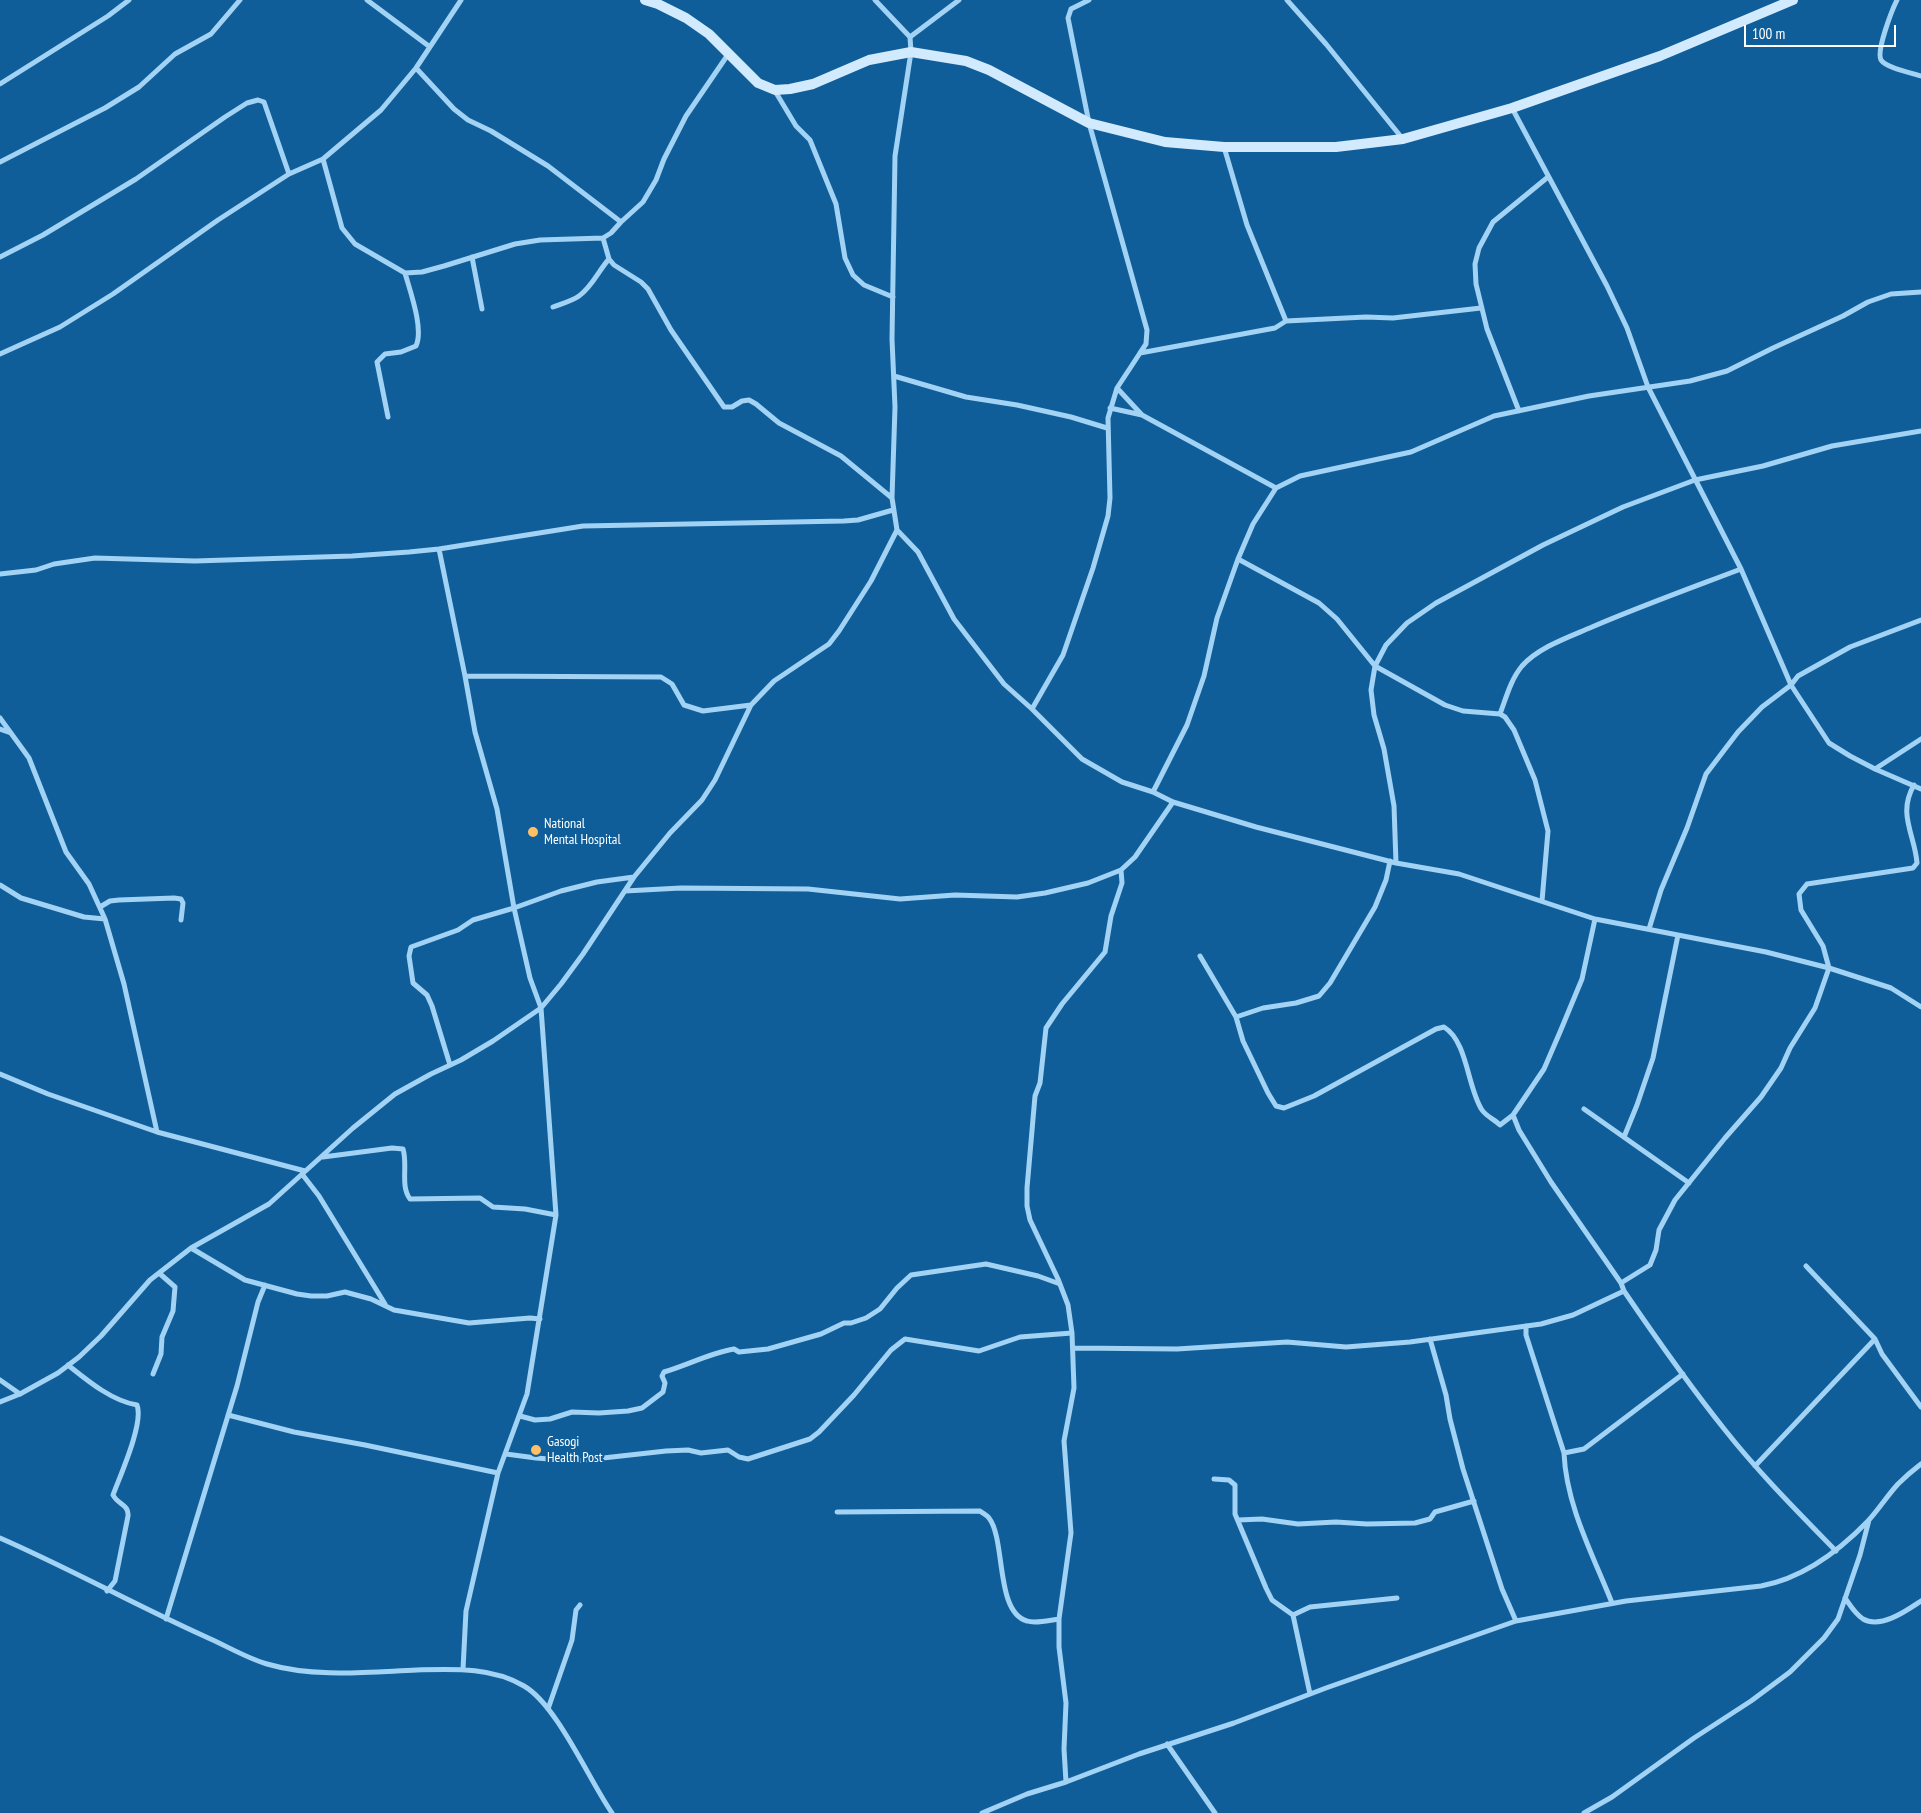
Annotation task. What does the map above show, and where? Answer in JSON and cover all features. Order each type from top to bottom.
[{"type":"street","points":[[0,84],[108,16],[129,0]]},
{"type":"street","points":[[0,162],[105,108],[139,87],[175,54],[211,34],[240,0]]},
{"type":"street","points":[[367,0],[430,47]]},
{"type":"street","points":[[0,354],[60,327],[289,174],[323,159],[381,110],[416,68],[461,0]]},
{"type":"street","points":[[645,0],[658,4],[686,18],[709,34],[758,83],[775,90],[813,84],[869,60],[911,52],[966,61],[989,70],[1089,123],[1165,142],[1224,148],[1336,147],[1402,139],[1512,108],[1660,56],[1793,0]]},
{"type":"street","points":[[875,0],[910,37],[911,52],[895,156],[893,297],[896,408],[893,510],[897,530],[918,552],[954,619],[1004,684],[1082,759],[1122,782],[1153,792],[1173,802],[1302,840],[1396,863],[1459,874],[1594,919],[1766,952],[1829,968],[1891,988],[1921,1007]]},
{"type":"street","points":[[910,37],[958,0]]},
{"type":"street","points":[[1032,709],[1063,655],[1078,616],[1108,516],[1110,488],[1107,428],[1110,408],[1117,388],[1146,344],[1147,330],[1089,123],[1068,18],[1071,9],[1089,0]]},
{"type":"street","points":[[1287,0],[1326,44],[1402,139]]},
{"type":"street","points":[[1896,0],[1889,18],[1880,54],[1882,60],[1887,64],[1921,76]]},
{"type":"street","points":[[323,159],[342,228],[355,244],[405,273],[422,272],[515,244],[540,240],[603,238],[611,233],[643,202],[656,180],[664,159],[686,116],[729,53]]},
{"type":"street","points":[[416,68],[454,109],[468,120],[491,131],[548,166],[621,222]]},
{"type":"street","points":[[775,90],[796,126],[810,140],[836,204],[845,258],[853,275],[864,285],[893,297]]},
{"type":"street","points":[[0,257],[43,235],[136,179],[225,117],[258,100],[264,102],[289,174]]},
{"type":"street","points":[[1512,108],[1607,286],[1627,328],[1648,387],[1741,569],[1791,685],[1829,743],[1875,769],[1921,789]]},
{"type":"street","points":[[1224,148],[1247,225],[1286,321]]},
{"type":"street","points":[[1519,411],[1487,329],[1476,284],[1475,264],[1479,248],[1493,222],[1548,177]]},
{"type":"street","points":[[603,238],[609,259],[614,265],[641,282],[648,289],[671,330],[724,407],[732,407],[742,401],[749,400],[779,423],[841,456],[892,498]]},
{"type":"street","points":[[472,257],[482,309]]},
{"type":"street","points":[[553,307],[579,296],[591,284],[609,259]]},
{"type":"street","points":[[388,418],[377,362],[385,354],[401,352],[416,346],[419,339],[417,320],[405,273]]},
{"type":"street","points":[[1153,792],[1187,725],[1204,676],[1217,618],[1238,559],[1253,524],[1276,488],[1300,476],[1412,452],[1494,416],[1690,381],[1727,371],[1772,348],[1843,316],[1868,302],[1891,294],[1921,292]]},
{"type":"street","points":[[1140,353],[1275,328],[1286,321],[1366,317],[1393,318],[1481,308]]},
{"type":"street","points":[[894,376],[966,397],[1017,405],[1071,417],[1107,428]]},
{"type":"street","points":[[1117,388],[1142,415]]},
{"type":"street","points":[[1110,408],[1142,415],[1276,488]]},
{"type":"street","points":[[1396,863],[1394,806],[1371,690],[1375,666],[1386,644],[1407,623],[1436,603],[1552,540],[1623,507],[1695,480],[1763,466],[1832,446],[1921,432]]},
{"type":"street","points":[[0,574],[36,570],[54,564],[95,558],[194,561],[352,556],[439,549],[583,526],[844,521],[858,520],[893,510]]},
{"type":"street","points":[[0,1402],[20,1394],[79,1357],[101,1336],[150,1280],[191,1248],[269,1204],[376,1109],[396,1094],[493,1041],[540,1008],[583,954],[634,876],[670,833],[702,800],[715,780],[752,705],[774,681],[830,644],[871,581],[897,530]]},
{"type":"street","points":[[439,549],[465,676],[474,732],[497,809],[514,908],[530,978],[540,1008],[556,1215],[527,1394],[498,1473],[466,1611],[462,1669]]},
{"type":"street","points":[[1238,559],[1319,603],[1337,619],[1375,666],[1445,705],[1463,711],[1500,714],[1505,717],[1514,730],[1536,780],[1548,831],[1542,901]]},
{"type":"street","points":[[1500,714],[1516,675],[1523,665],[1560,640],[1636,608],[1741,569]]},
{"type":"street","points":[[1649,929],[1661,890],[1687,828],[1706,774],[1738,732],[1762,707],[1791,685],[1798,676],[1850,647],[1921,620]]},
{"type":"street","points":[[465,676],[661,677],[672,684],[684,705],[703,710],[752,705]]},
{"type":"street","points":[[0,718],[29,758],[66,852],[89,884],[105,919],[124,984],[157,1132]]},
{"type":"street","points":[[0,728],[11,733]]},
{"type":"street","points":[[1875,769],[1921,739]]},
{"type":"street","points":[[1621,1283],[1650,1265],[1656,1250],[1659,1230],[1675,1200],[1761,1097],[1781,1068],[1790,1048],[1815,1008],[1829,968],[1823,946],[1801,910],[1799,894],[1807,884],[1913,868],[1917,863],[1916,854],[1906,807],[1907,797],[1914,786]]},
{"type":"street","points":[[624,891],[681,888],[808,889],[900,899],[955,895],[1016,897],[1074,887],[1121,870],[1135,857],[1173,802]]},
{"type":"street","points":[[1236,1017],[1263,1008],[1296,1003],[1318,996],[1330,983],[1375,907],[1386,880],[1390,861]]},
{"type":"street","points":[[1066,1782],[1064,1749],[1066,1703],[1059,1647],[1059,1619],[1071,1533],[1064,1441],[1074,1388],[1073,1348],[1068,1305],[1030,1220],[1027,1206],[1027,1188],[1035,1096],[1040,1083],[1046,1028],[1062,1004],[1105,952],[1111,916],[1122,883],[1121,870]]},
{"type":"street","points":[[450,1065],[432,1006],[426,995],[414,983],[408,956],[411,947],[458,930],[473,920],[570,889],[634,876]]},
{"type":"street","points":[[0,885],[21,898],[84,917],[105,919]]},
{"type":"street","points":[[100,907],[110,901],[119,900],[181,899],[183,904],[181,920]]},
{"type":"street","points":[[1200,956],[1236,1017],[1242,1041],[1276,1106],[1284,1108],[1314,1096],[1436,1029],[1444,1027],[1450,1031],[1460,1049],[1476,1099],[1484,1112],[1500,1125],[1513,1114],[1544,1070],[1582,979],[1594,919]]},
{"type":"street","points":[[1624,1137],[1653,1058],[1678,935]]},
{"type":"street","points":[[0,1074],[48,1094],[157,1132],[304,1172],[385,1305]]},
{"type":"street","points":[[1584,1109],[1689,1183]]},
{"type":"street","points":[[1513,1114],[1519,1130],[1551,1182],[1621,1283],[1624,1291],[1725,1430],[1755,1466],[1836,1551]]},
{"type":"street","points":[[322,1157],[392,1148],[403,1149],[406,1158],[406,1194],[410,1199],[480,1198],[493,1207],[525,1209],[556,1215]]},
{"type":"street","points":[[191,1248],[245,1280],[311,1296],[345,1292],[372,1299],[394,1310],[469,1323],[530,1318],[540,1319]]},
{"type":"street","points":[[520,1416],[535,1420],[550,1419],[572,1412],[599,1413],[642,1408],[663,1392],[665,1383],[662,1376],[664,1372],[721,1351],[734,1348],[739,1352],[768,1349],[821,1334],[844,1322],[851,1323],[866,1318],[880,1309],[911,1275],[986,1264],[1038,1276],[1060,1284]]},
{"type":"street","points":[[1806,1266],[1875,1339],[1882,1354],[1921,1408]]},
{"type":"street","points":[[153,1374],[161,1354],[162,1337],[173,1311],[175,1294],[175,1287],[159,1273]]},
{"type":"street","points":[[166,1619],[237,1386],[258,1302],[265,1285]]},
{"type":"street","points":[[1073,1348],[1177,1349],[1287,1342],[1346,1347],[1430,1339],[1526,1326],[1573,1315],[1624,1291]]},
{"type":"street","points":[[1526,1326],[1526,1335],[1564,1453],[1565,1471],[1579,1519],[1612,1603]]},
{"type":"street","points":[[506,1454],[576,1461],[666,1451],[688,1450],[702,1453],[728,1450],[739,1457],[748,1459],[810,1439],[820,1432],[854,1396],[890,1350],[905,1340],[979,1350],[1020,1337],[1072,1333]]},
{"type":"street","points":[[1430,1339],[1446,1395],[1461,1461],[1502,1588],[1516,1621]]},
{"type":"street","points":[[1755,1466],[1875,1339]]},
{"type":"street","points":[[68,1365],[91,1383],[115,1397],[137,1405],[140,1411],[137,1429],[113,1495],[116,1500],[125,1505],[129,1510],[115,1581],[107,1591]]},
{"type":"street","points":[[1564,1453],[1584,1449],[1684,1374]]},
{"type":"street","points":[[0,1380],[20,1394]]},
{"type":"street","points":[[228,1415],[294,1432],[498,1473]]},
{"type":"street","points":[[982,1813],[1027,1794],[1066,1782],[1167,1744],[1234,1723],[1516,1621],[1612,1603],[1781,1583],[1798,1576],[1836,1551],[1869,1520],[1899,1483],[1921,1464]]},
{"type":"street","points":[[1214,1479],[1229,1480],[1235,1485],[1235,1514],[1266,1588],[1272,1600],[1293,1615],[1310,1694]]},
{"type":"street","points":[[1238,1520],[1262,1519],[1298,1524],[1415,1522],[1430,1519],[1435,1512],[1474,1501]]},
{"type":"street","points":[[837,1512],[980,1511],[989,1518],[994,1528],[1006,1592],[1016,1614],[1028,1621],[1059,1619]]},
{"type":"street","points":[[1584,1813],[1612,1797],[1694,1738],[1751,1701],[1790,1672],[1824,1638],[1838,1619],[1860,1555],[1869,1520]]},
{"type":"street","points":[[0,1538],[166,1619],[266,1664],[303,1671],[360,1672],[462,1669],[504,1676],[526,1687],[548,1709],[598,1794],[612,1813]]},
{"type":"street","points":[[1293,1615],[1310,1608],[1397,1598]]},
{"type":"street","points":[[1845,1598],[1853,1610],[1864,1620],[1880,1622],[1905,1611],[1921,1601]]},
{"type":"street","points":[[548,1709],[572,1640],[576,1610],[580,1605]]},
{"type":"street","points":[[1167,1744],[1215,1813]]},
{"type":"place","name":"National Mental Hospital","points":[[533,832]]},
{"type":"place","name":"Gasogi Health Post","points":[[536,1450]]}]
